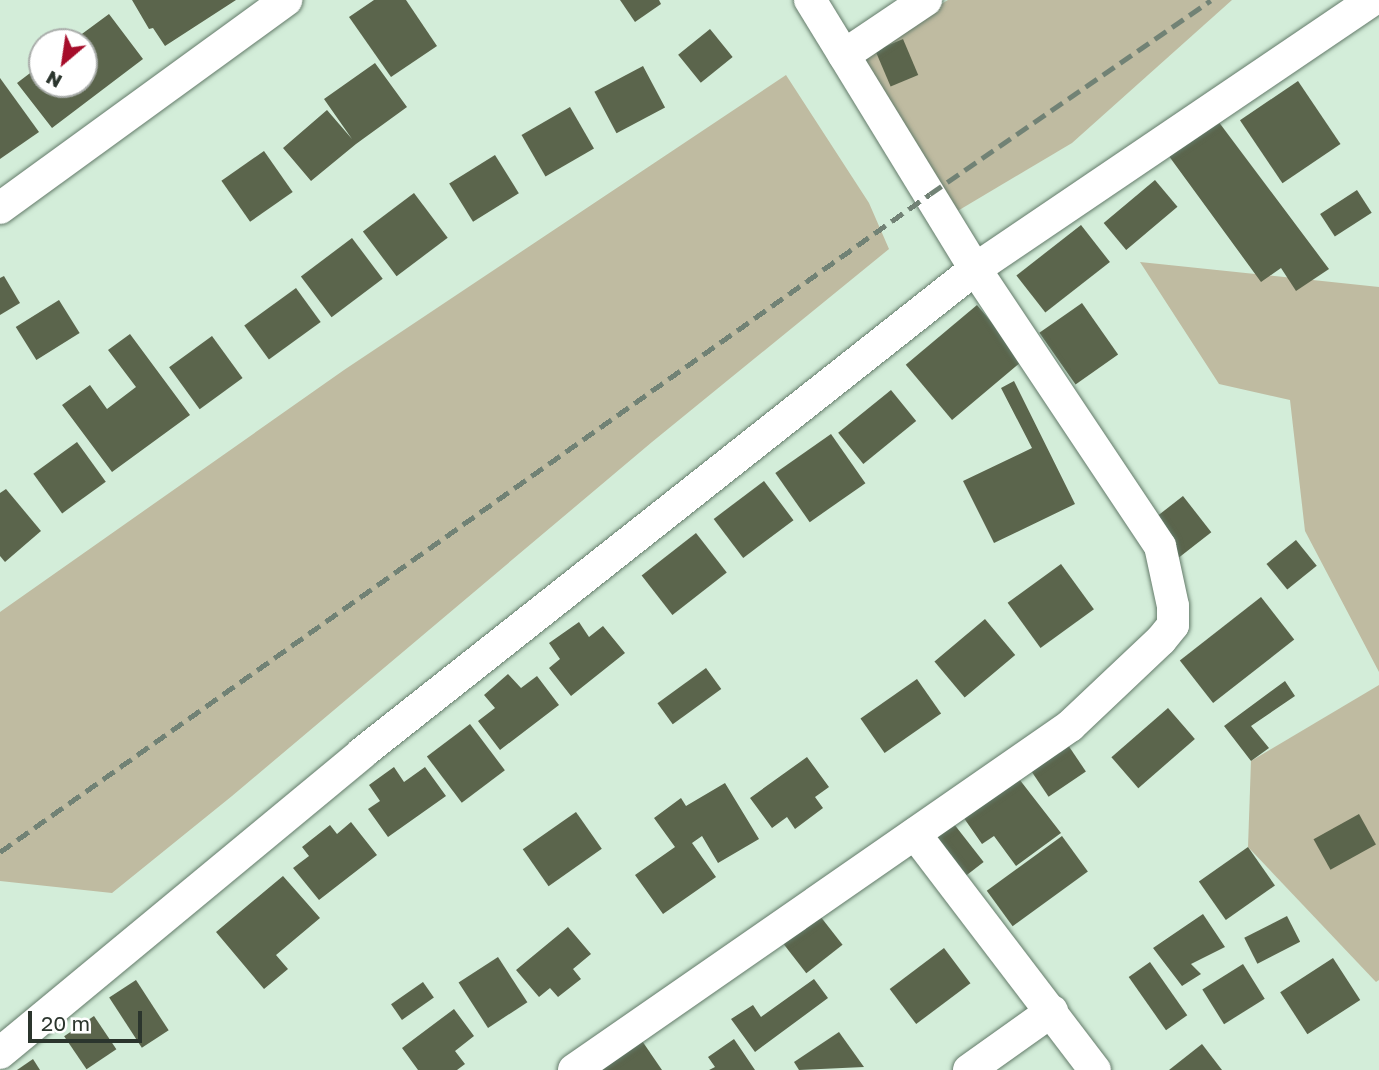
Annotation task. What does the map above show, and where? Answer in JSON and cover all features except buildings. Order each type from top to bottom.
[{"type":"street","points":[[0,208],[286,0]]},
{"type":"street","points":[[575,1070],[1070,726],[1161,640],[1173,625],[1173,606],[1160,546],[975,269],[810,0]]},
{"type":"street","points":[[844,55],[926,0]]},
{"type":"street","points":[[0,1053],[362,753],[975,269],[1372,0]]},
{"type":"street","points":[[915,834],[1095,1070]]},
{"type":"street","points":[[970,1070],[1052,1011]]},
{"type":"shaded area","points":[[948,0],[1232,0],[1072,143],[934,225],[848,59]]},
{"type":"shaded area","points":[[786,75],[869,203],[889,249],[652,442],[232,796],[112,893],[0,881],[0,612],[344,370]]},
{"type":"shaded area","points":[[1140,262],[1379,287],[1379,672],[1305,531],[1290,400],[1219,384]]},
{"type":"shaded area","points":[[1379,685],[1379,980],[1376,982],[1248,847],[1251,761]]},
{"type":"railway","points":[[0,852],[930,194],[1211,0]]}]
